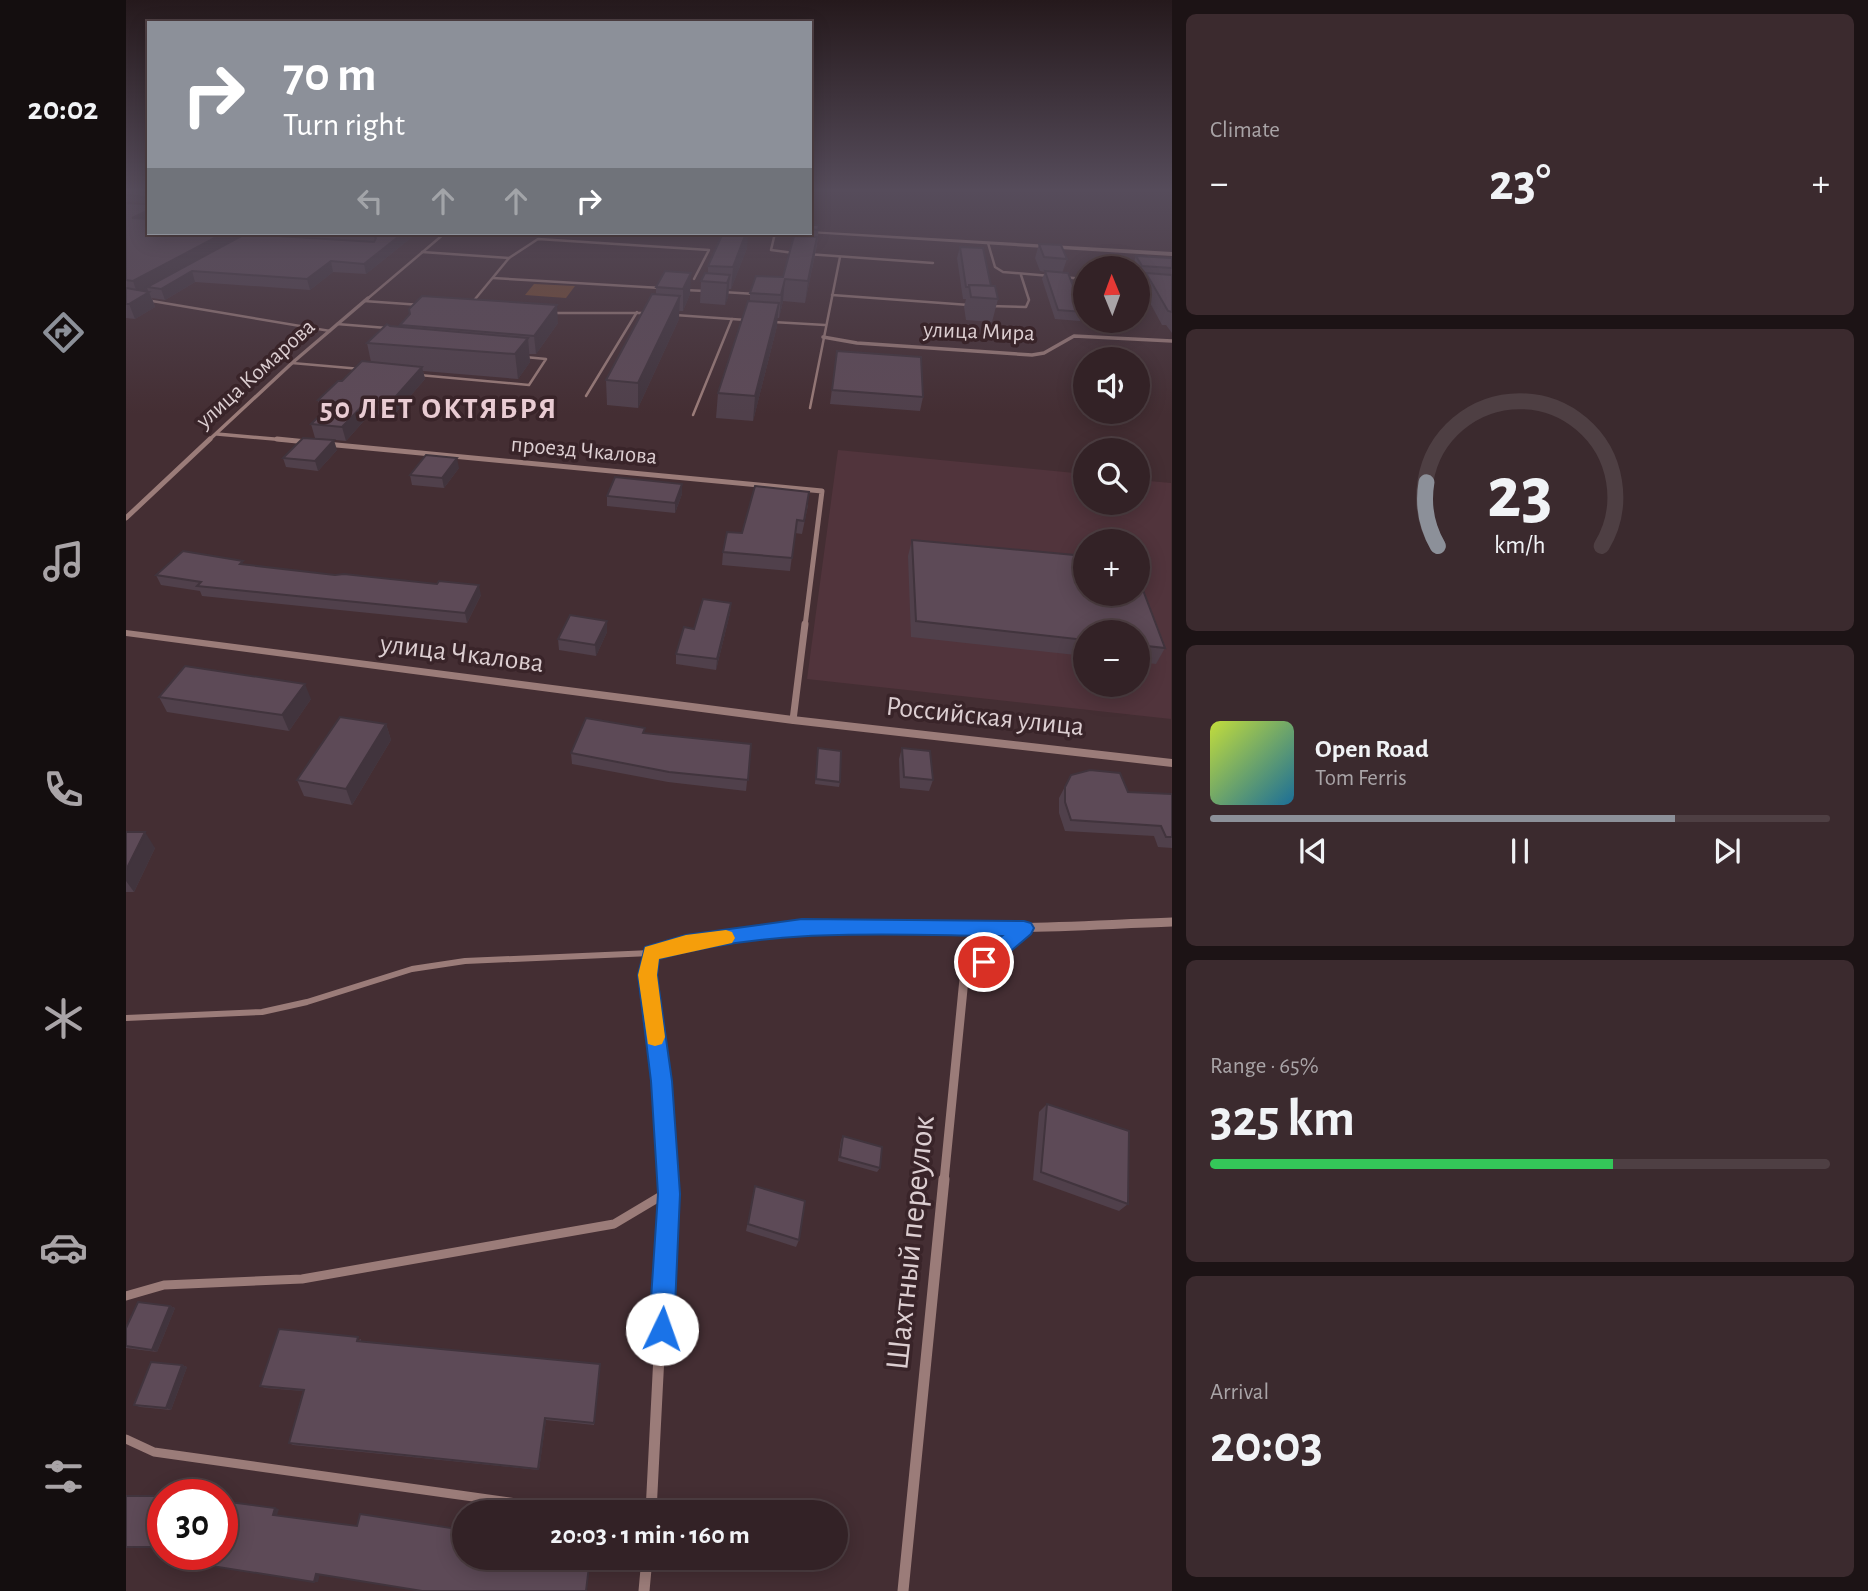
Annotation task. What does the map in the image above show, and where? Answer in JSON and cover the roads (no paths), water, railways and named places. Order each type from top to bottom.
[{"type":"street","name":"улица Комарова","points":[[126,518],[292,363],[407,265]]},
{"type":"street","points":[[994,265],[1021,275],[1073,277]]},
{"type":"street","name":"улица Мира","points":[[823,337],[857,343],[1032,355],[1044,353],[1074,336],[1171,341]]},
{"type":"street","name":"проезд Чкалова","points":[[217,433],[822,491],[793,720]]},
{"type":"street","name":"улица Чкалова","points":[[126,633],[793,720]]},
{"type":"street","name":"Российская улица","points":[[793,720],[1171,763]]},
{"type":"street","points":[[652,1500],[669,1191],[661,1081],[647,975],[651,953],[686,943],[802,927],[1024,928],[1171,922]]},
{"type":"street","name":"Шахтный переулок","points":[[903,1591],[964,979],[1024,928]]},
{"type":"street","points":[[644,1591],[646,1570]]},
{"type":"lane","points":[[481,308],[468,307],[503,265]]},
{"type":"lane","points":[[694,279],[701,265]]},
{"type":"lane","points":[[810,408],[838,265]]},
{"type":"lane","points":[[986,306],[1026,307],[1029,300],[1021,275]]},
{"type":"lane","points":[[493,278],[668,289]]},
{"type":"lane","points":[[681,290],[708,291]]},
{"type":"lane","points":[[721,292],[762,295]]},
{"type":"lane","points":[[153,293],[141,299],[330,331]]},
{"type":"lane","points":[[832,295],[974,305]]},
{"type":"lane","points":[[365,301],[429,305]]},
{"type":"lane","points":[[543,312],[651,313]]},
{"type":"lane","points":[[586,396],[637,312]]},
{"type":"lane","points":[[664,314],[758,321]]},
{"type":"lane","points":[[693,415],[732,319]]},
{"type":"lane","points":[[772,322],[825,325]]},
{"type":"lane","points":[[337,324],[398,329]]},
{"type":"lane","points":[[410,374],[529,384],[546,359],[519,357]]},
{"type":"lane","points":[[292,363],[371,370]]},
{"type":"lane","points":[[126,1018],[262,1012],[307,1002],[412,969],[465,961],[651,953]]},
{"type":"lane","points":[[126,1296],[164,1285],[302,1279],[614,1224],[669,1191]]},
{"type":"lane","points":[[126,1439],[154,1452],[495,1500]]},
{"type":"district","name":"50 ЛЕТ ОКТЯБРЯ","points":[[439,409]]}]
